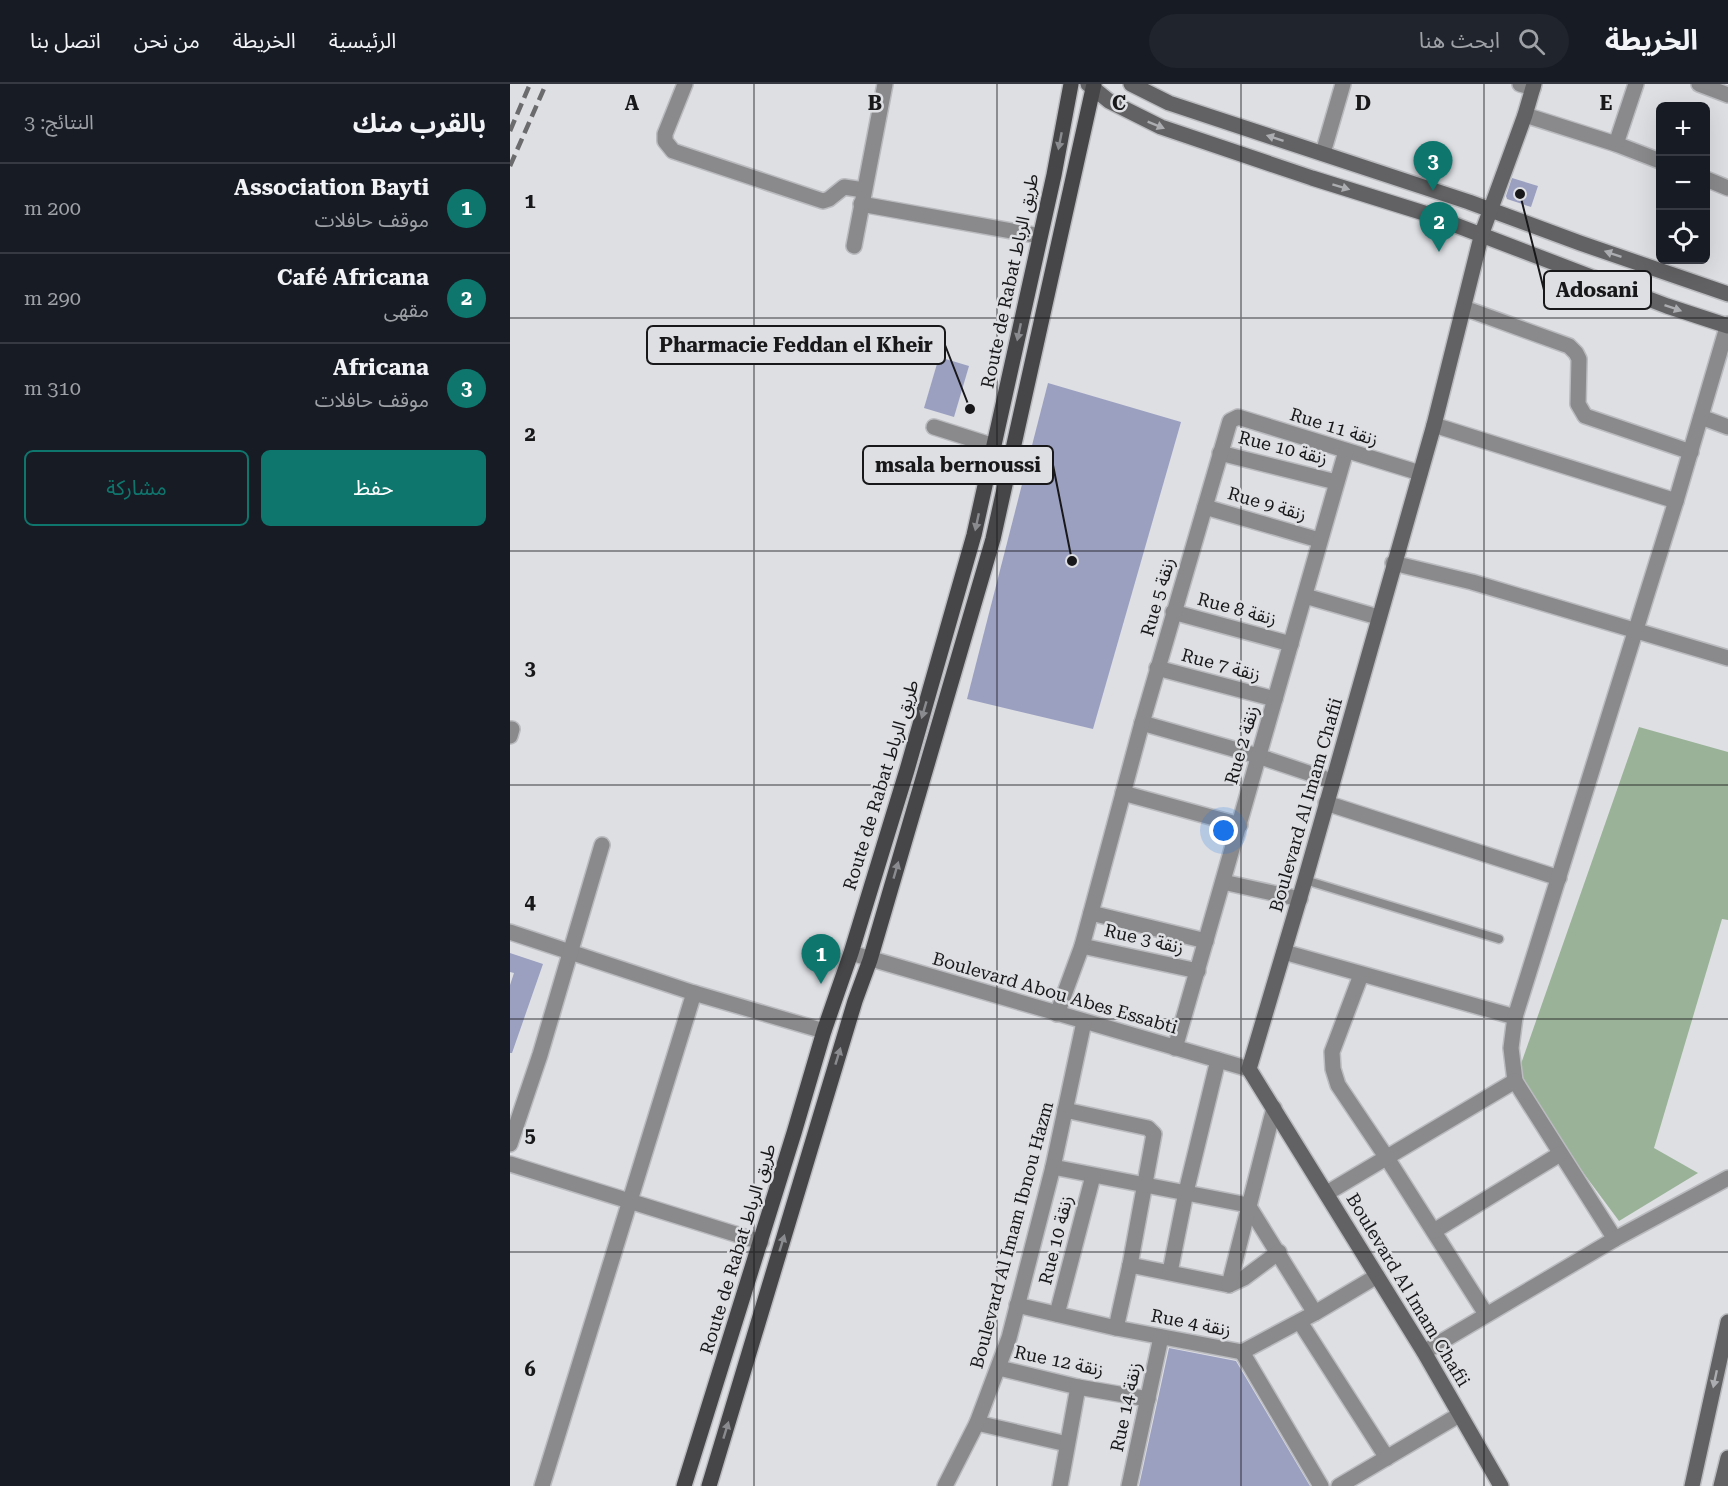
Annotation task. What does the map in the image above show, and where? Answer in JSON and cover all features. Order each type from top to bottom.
[{"type":"main road","name":"Route de Rabat طريق الرباط","points":[[684,1486],[915,741],[974,535],[1071,84]]},
{"type":"main road","points":[[709,1486],[855,1001],[870,960],[993,539],[1092,85]]},
{"type":"street","points":[[685,84],[665,134],[665,141],[673,151],[823,201],[844,187],[862,197],[1040,236]]},
{"type":"street","points":[[854,246],[885,84]]},
{"type":"street","points":[[1131,84],[1169,103],[1490,210],[1728,294]]},
{"type":"street","points":[[1323,153],[1343,84]]},
{"type":"street","points":[[1616,144],[1636,84]]},
{"type":"street","points":[[1699,84],[1728,95]]},
{"type":"street","points":[[1092,85],[1109,101],[1161,128],[1482,233],[1593,278],[1728,326],[1636,631],[1515,1017],[1511,1048],[1515,1081],[1615,1239]]},
{"type":"street","name":"Boulevard Al Imam Chafii","points":[[1501,1486],[1424,1352],[1250,1069],[1434,425],[1482,233],[1525,115],[1529,85]]},
{"type":"street","points":[[1525,115],[1656,159]]},
{"type":"street","points":[[1710,181],[1728,188]]},
{"type":"street","points":[[1464,308],[1569,346],[1576,352],[1580,359],[1578,404],[1585,416],[1690,452]]},
{"type":"street","name":"Rue 11 زنقة","points":[[1238,417],[1420,473]]},
{"type":"street","name":"Rue 5 زنقة","points":[[1057,1014],[1082,946],[1157,668],[1220,453],[1230,421],[1238,417]]},
{"type":"street","points":[[1701,417],[1728,427]]},
{"type":"street","points":[[1434,425],[1676,501]]},
{"type":"street","points":[[934,428],[994,446]]},
{"type":"street","name":"Rue 2 زنقة","points":[[1175,1048],[1346,451]]},
{"type":"street","name":"Rue 10 زنقة","points":[[1220,453],[1336,482]]},
{"type":"street","name":"Rue 9 زنقة","points":[[1205,507],[1319,540]]},
{"type":"street","points":[[1393,563],[1472,582],[1728,658]]},
{"type":"street","points":[[1305,596],[1378,617]]},
{"type":"street","name":"Rue 8 زنقة","points":[[1173,612],[1291,644]]},
{"type":"street","name":"Rue 7 زنقة","points":[[1157,668],[1275,699]]},
{"type":"street","points":[[1142,723],[1258,756],[1332,781]]},
{"type":"street","points":[[510,729],[512,729],[510,736]]},
{"type":"street","points":[[1123,793],[1240,825]]},
{"type":"street","points":[[1326,803],[1559,878]]},
{"type":"street","points":[[510,1144],[571,952],[602,845]]},
{"type":"street","points":[[1224,882],[1300,899]]},
{"type":"street","points":[[1091,913],[1206,941]]},
{"type":"street","points":[[510,932],[694,993],[824,1030]]},
{"type":"street","name":"Rue 3 زنقة","points":[[1082,946],[1198,971]]},
{"type":"street","points":[[1284,952],[1515,1017]]},
{"type":"street","name":"Boulevard Abou Abes Essabti","points":[[850,953],[1250,1069]]},
{"type":"street","points":[[1361,975],[1332,1052],[1333,1069],[1338,1085],[1486,1314]]},
{"type":"street","points":[[542,1486],[694,993]]},
{"type":"street","name":"Boulevard Al Imam Ibnou Hazm","points":[[945,1486],[977,1423],[999,1368],[1053,1167],[1084,1022]]},
{"type":"street","points":[[1170,1272],[1186,1192],[1218,1060]]},
{"type":"street","points":[[1327,1193],[1515,1081]]},
{"type":"street","points":[[1229,1285],[1274,1108]]},
{"type":"street","points":[[1065,1110],[1148,1128],[1154,1134],[1116,1328]]},
{"type":"street","points":[[1434,1231],[1560,1154]]},
{"type":"street","points":[[510,1164],[761,1242]]},
{"type":"street","points":[[1053,1167],[1248,1205],[1315,1313]]},
{"type":"street","name":"Rue 10 زنقة","points":[[1057,1314],[1093,1176]]},
{"type":"street","points":[[1424,1352],[1615,1239],[1728,1178]]},
{"type":"street","points":[[1130,1265],[1229,1285],[1244,1278],[1279,1252]]},
{"type":"street","name":"Rue 4 زنقة","points":[[1017,1305],[1116,1328],[1242,1352],[1300,1322],[1377,1276]]},
{"type":"street","points":[[1300,1322],[1387,1458]]},
{"type":"street","points":[[1692,1486],[1728,1322]]},
{"type":"street","name":"Rue 14 زنقة","points":[[1129,1486],[1161,1336]]},
{"type":"street","points":[[1242,1352],[1321,1486]]},
{"type":"street","name":"Rue 12 زنقة","points":[[999,1368],[1078,1387],[1148,1398]]},
{"type":"street","points":[[1060,1486],[1078,1387]]},
{"type":"street","points":[[1339,1486],[1459,1415]]},
{"type":"street","points":[[977,1423],[1067,1444]]},
{"type":"street","points":[[1721,1486],[1728,1458]]},
{"type":"lane","points":[[1305,880],[1499,939]]},
{"type":"green space","points":[[1639,727],[1728,752],[1728,920],[1722,919],[1654,1148],[1698,1173],[1619,1221],[1515,1081]]},
{"type":"building","points":[[1512,178],[1538,186],[1531,207],[1507,199]]},
{"type":"building","points":[[939,357],[969,366],[954,417],[924,408]]},
{"type":"building","points":[[1048,383],[1181,422],[1093,729],[967,699]]},
{"type":"building","points":[[510,953],[543,964],[512,1053],[510,1053],[510,985],[514,973],[510,972]]},
{"type":"building","points":[[1169,1348],[1236,1361],[1310,1486],[1139,1486]]},
{"type":"railway","points":[[510,131],[530,84]]},
{"type":"railway","points":[[510,166],[546,84]]},
{"type":"place","name":"Africana","points":[[1433,191]]},
{"type":"place","name":"Adosani","points":[[1520,194]]},
{"type":"place","name":"Café Africana","points":[[1439,252]]},
{"type":"place","name":"Pharmacie Feddan el Kheir","points":[[970,409]]},
{"type":"place","name":"msala bernoussi","points":[[1072,561]]},
{"type":"place","name":"Association Bayti","points":[[821,984]]}]
